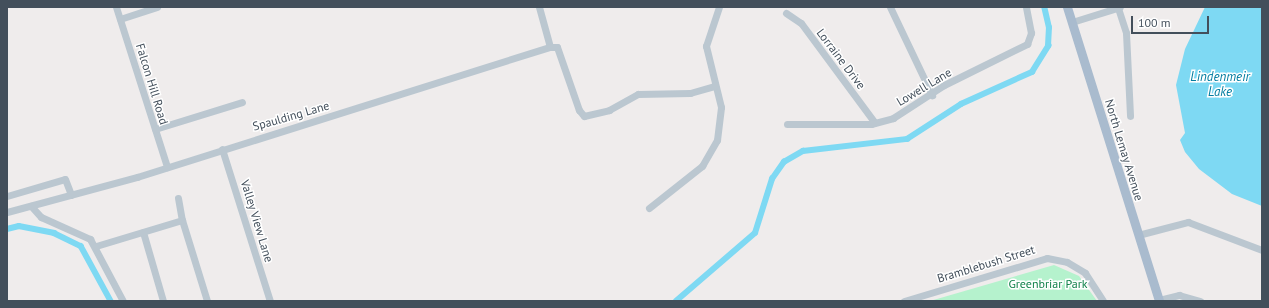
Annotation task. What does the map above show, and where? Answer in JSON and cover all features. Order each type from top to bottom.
[{"type":"main road","name":"North Lemay Avenue","points":[[1067,7],[1159,301]]},
{"type":"street","name":"Falcon Hill Road","points":[[116,7],[167,167]]},
{"type":"street","points":[[120,19],[157,7]]},
{"type":"street","points":[[539,7],[578,110],[584,116],[608,110],[638,94],[683,94],[715,86]]},
{"type":"street","points":[[649,208],[693,174],[709,157],[721,119],[706,46],[719,7]]},
{"type":"street","points":[[890,7],[932,95]]},
{"type":"street","name":"Lowell Lane","points":[[787,124],[875,123],[893,118],[932,95],[1027,44],[1031,33],[1026,7]]},
{"type":"street","points":[[1072,22],[1119,7],[1126,33],[1130,116]]},
{"type":"street","name":"Lorraine Drive","points":[[786,13],[801,23],[875,123]]},
{"type":"street","name":"Spaulding Lane","points":[[7,212],[167,167],[222,149],[556,49]]},
{"type":"street","points":[[154,129],[242,102]]},
{"type":"street","name":"Valley View Lane","points":[[222,149],[270,301]]},
{"type":"street","points":[[7,196],[65,179],[71,195]]},
{"type":"street","points":[[178,198],[182,220],[207,301]]},
{"type":"street","points":[[31,206],[41,217],[72,228],[96,246],[123,301]]},
{"type":"street","points":[[96,246],[182,220]]},
{"type":"street","points":[[1138,235],[1188,222],[1262,250]]},
{"type":"street","points":[[143,232],[163,301]]},
{"type":"street","name":"Bramblebush Street","points":[[904,301],[1034,260],[1052,258],[1074,265],[1092,280],[1103,301]]},
{"type":"street","points":[[1159,301],[1179,295],[1200,301]]},
{"type":"green space","name":"Greenbriar Park","points":[[1054,265],[1079,276],[1097,301],[930,301]]},
{"type":"water","name":"Lindenmeir Lake","points":[[1205,7],[1262,7],[1262,206],[1232,194],[1199,169],[1185,152],[1180,140],[1185,133],[1176,85],[1185,49]]},
{"type":"waterway","points":[[676,301],[755,233],[772,179],[784,162],[803,151],[907,139],[961,104],[1032,72],[1048,46],[1049,28],[1044,7]]},
{"type":"waterway","points":[[7,229],[19,226],[54,233],[81,246],[111,301]]}]
